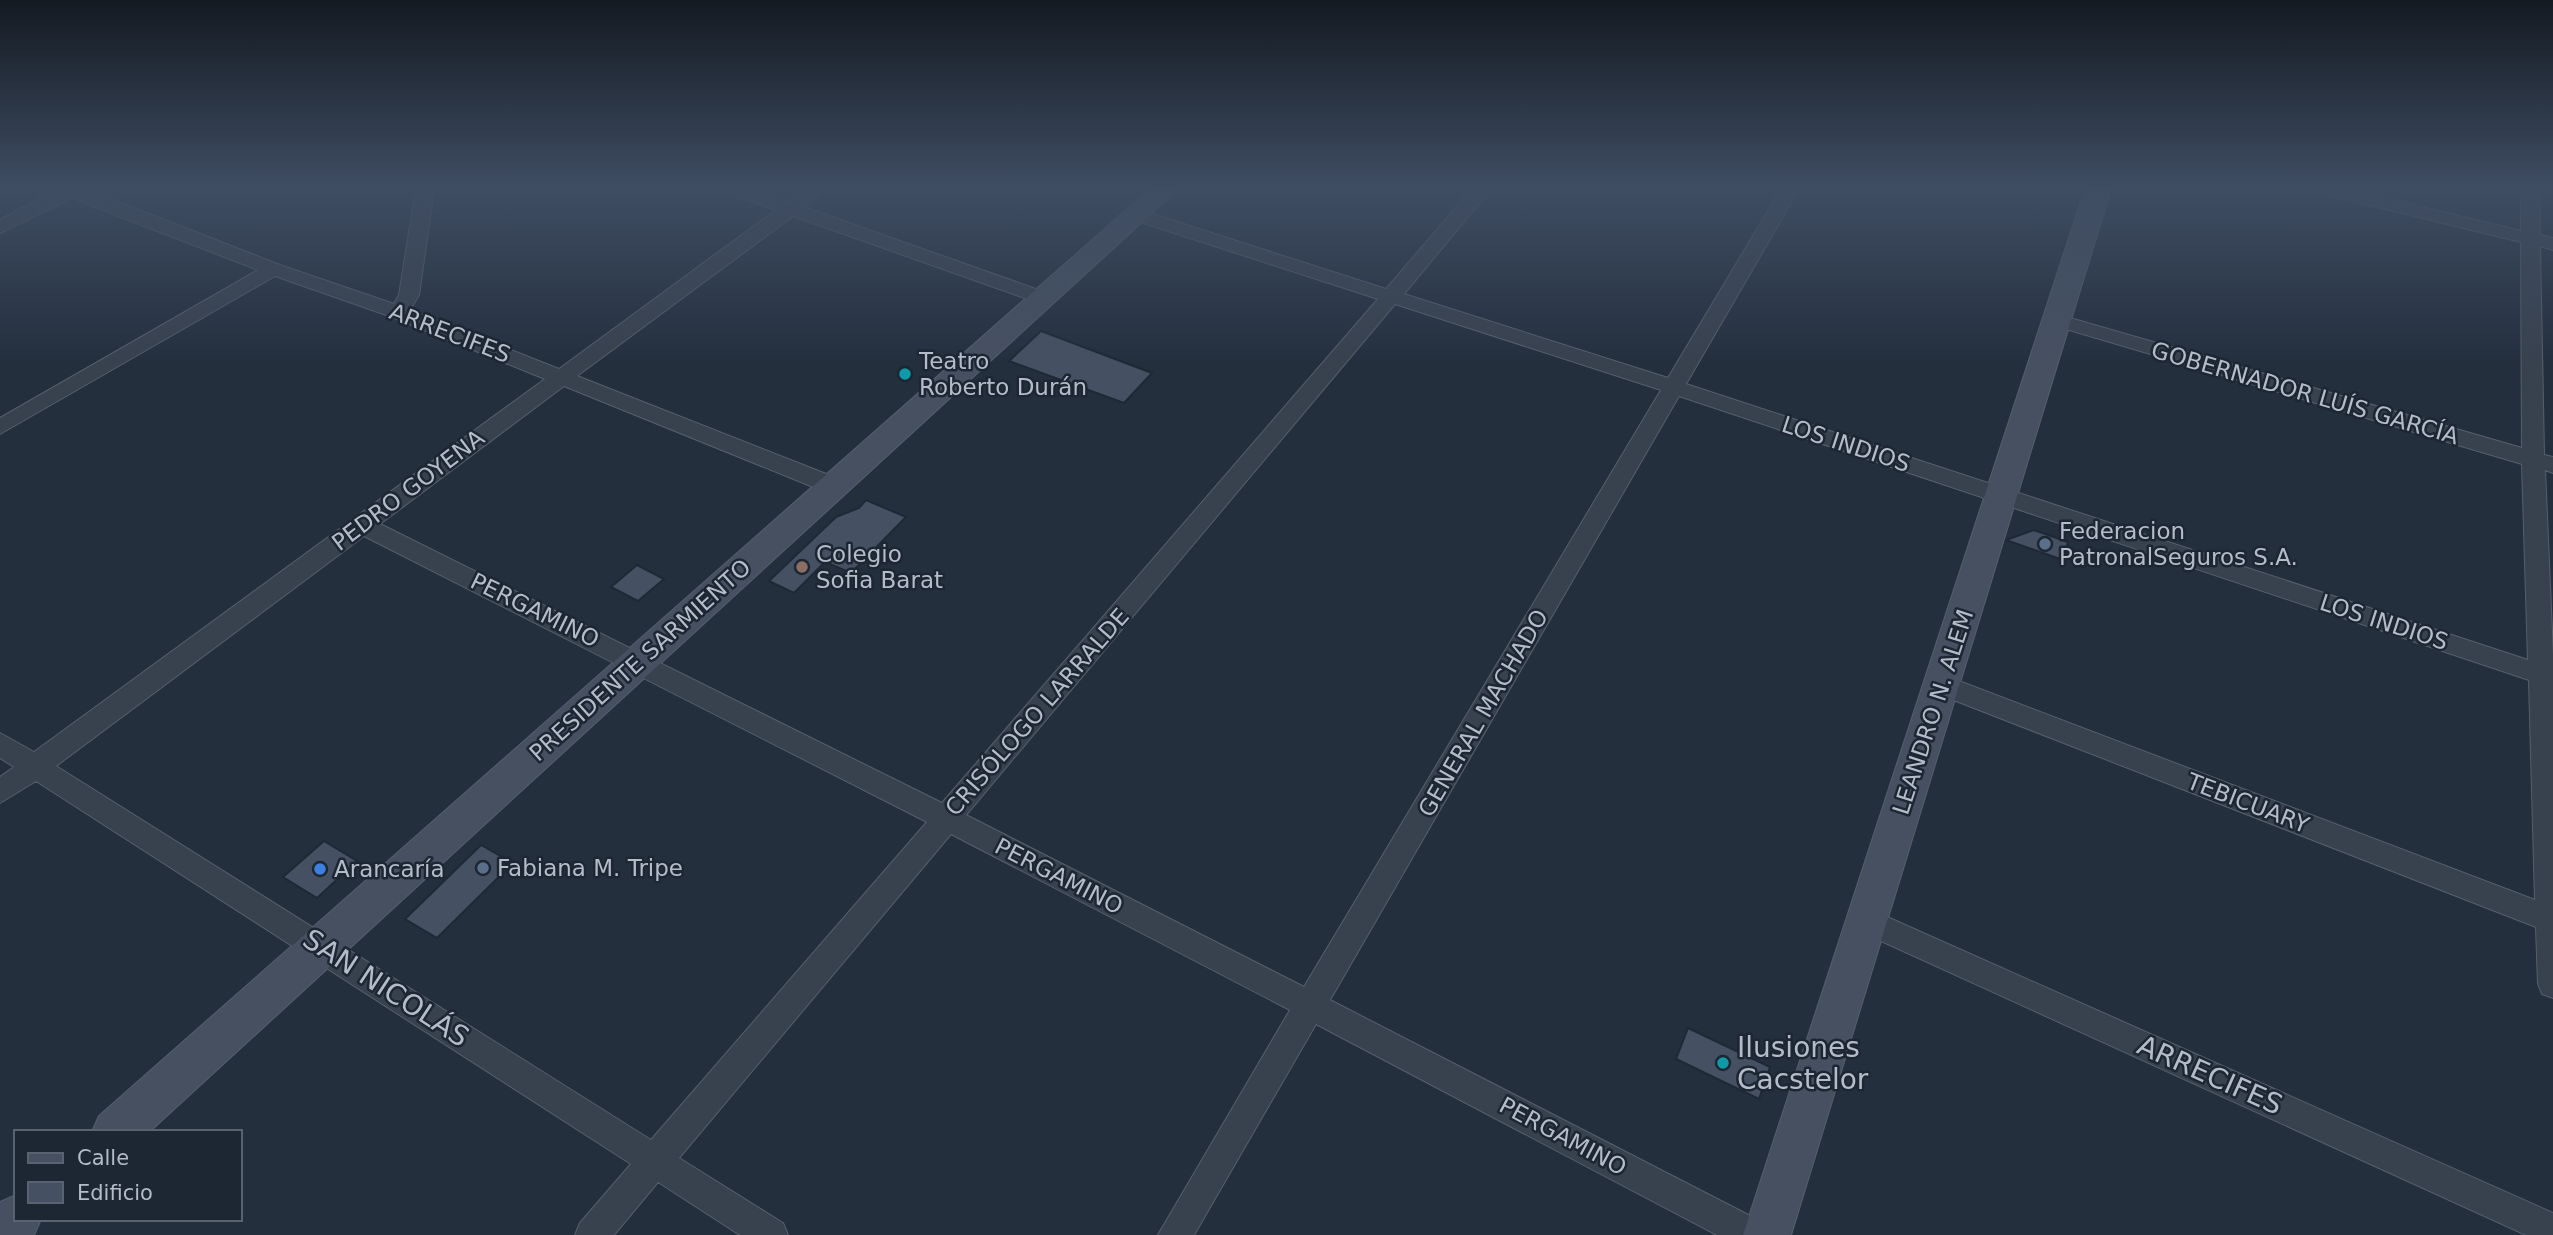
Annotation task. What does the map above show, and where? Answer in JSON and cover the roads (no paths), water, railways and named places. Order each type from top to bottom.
[{"type":"street","name":"ARRECIFES","points":[[216,247],[399,313],[831,485]]},
{"type":"street","points":[[399,313],[409,295],[416,247]]},
{"type":"street","name":"PEDRO GOYENA","points":[[0,792],[739,247]]},
{"type":"street","points":[[897,247],[1043,298]]},
{"type":"street","name":"PRESIDENTE SARMIENTO","points":[[117,1130],[639,662],[831,485],[1101,247]]},
{"type":"street","name":"LOS INDIOS","points":[[1235,247],[1673,387],[2548,676]]},
{"type":"street","name":"CRISÓLOGO LARRALDE","points":[[592,1235],[1433,247]]},
{"type":"street","name":"GENERAL MACHADO","points":[[1175,1235],[1756,247]]},
{"type":"street","name":"LEANDRO N. ALEM","points":[[1767,1235],[2080,247]]},
{"type":"street","points":[[2530,247],[2543,463],[2553,984]]},
{"type":"street","points":[[0,427],[273,269]]},
{"type":"street","name":"GOBERNADOR LUÍS GARCÍA","points":[[2056,320],[2543,463]]},
{"type":"street","name":"PERGAMINO","points":[[362,525],[946,818],[1752,1235]]},
{"type":"street","name":"TEBICUARY","points":[[1942,685],[2552,920]]},
{"type":"street","name":"SAN NICOLÁS","points":[[0,744],[323,947],[771,1235]]},
{"type":"street","name":"ARRECIFES","points":[[1867,921],[2553,1230]]},
{"type":"street","points":[[0,1234],[15,1221]]},
{"type":"place","name":"Teatro Roberto Durán","points":[[905,374]]},
{"type":"place","name":"Federacion PatronalSeguros S.A.","points":[[2045,544]]},
{"type":"place","name":"Colegio Sofia Barat","points":[[802,567]]},
{"type":"place","name":"Fabiana M. Tripe","points":[[483,868]]},
{"type":"place","name":"Arancaría","points":[[320,869]]},
{"type":"place","name":"Ilusiones Cacstelor","points":[[1723,1063]]}]
